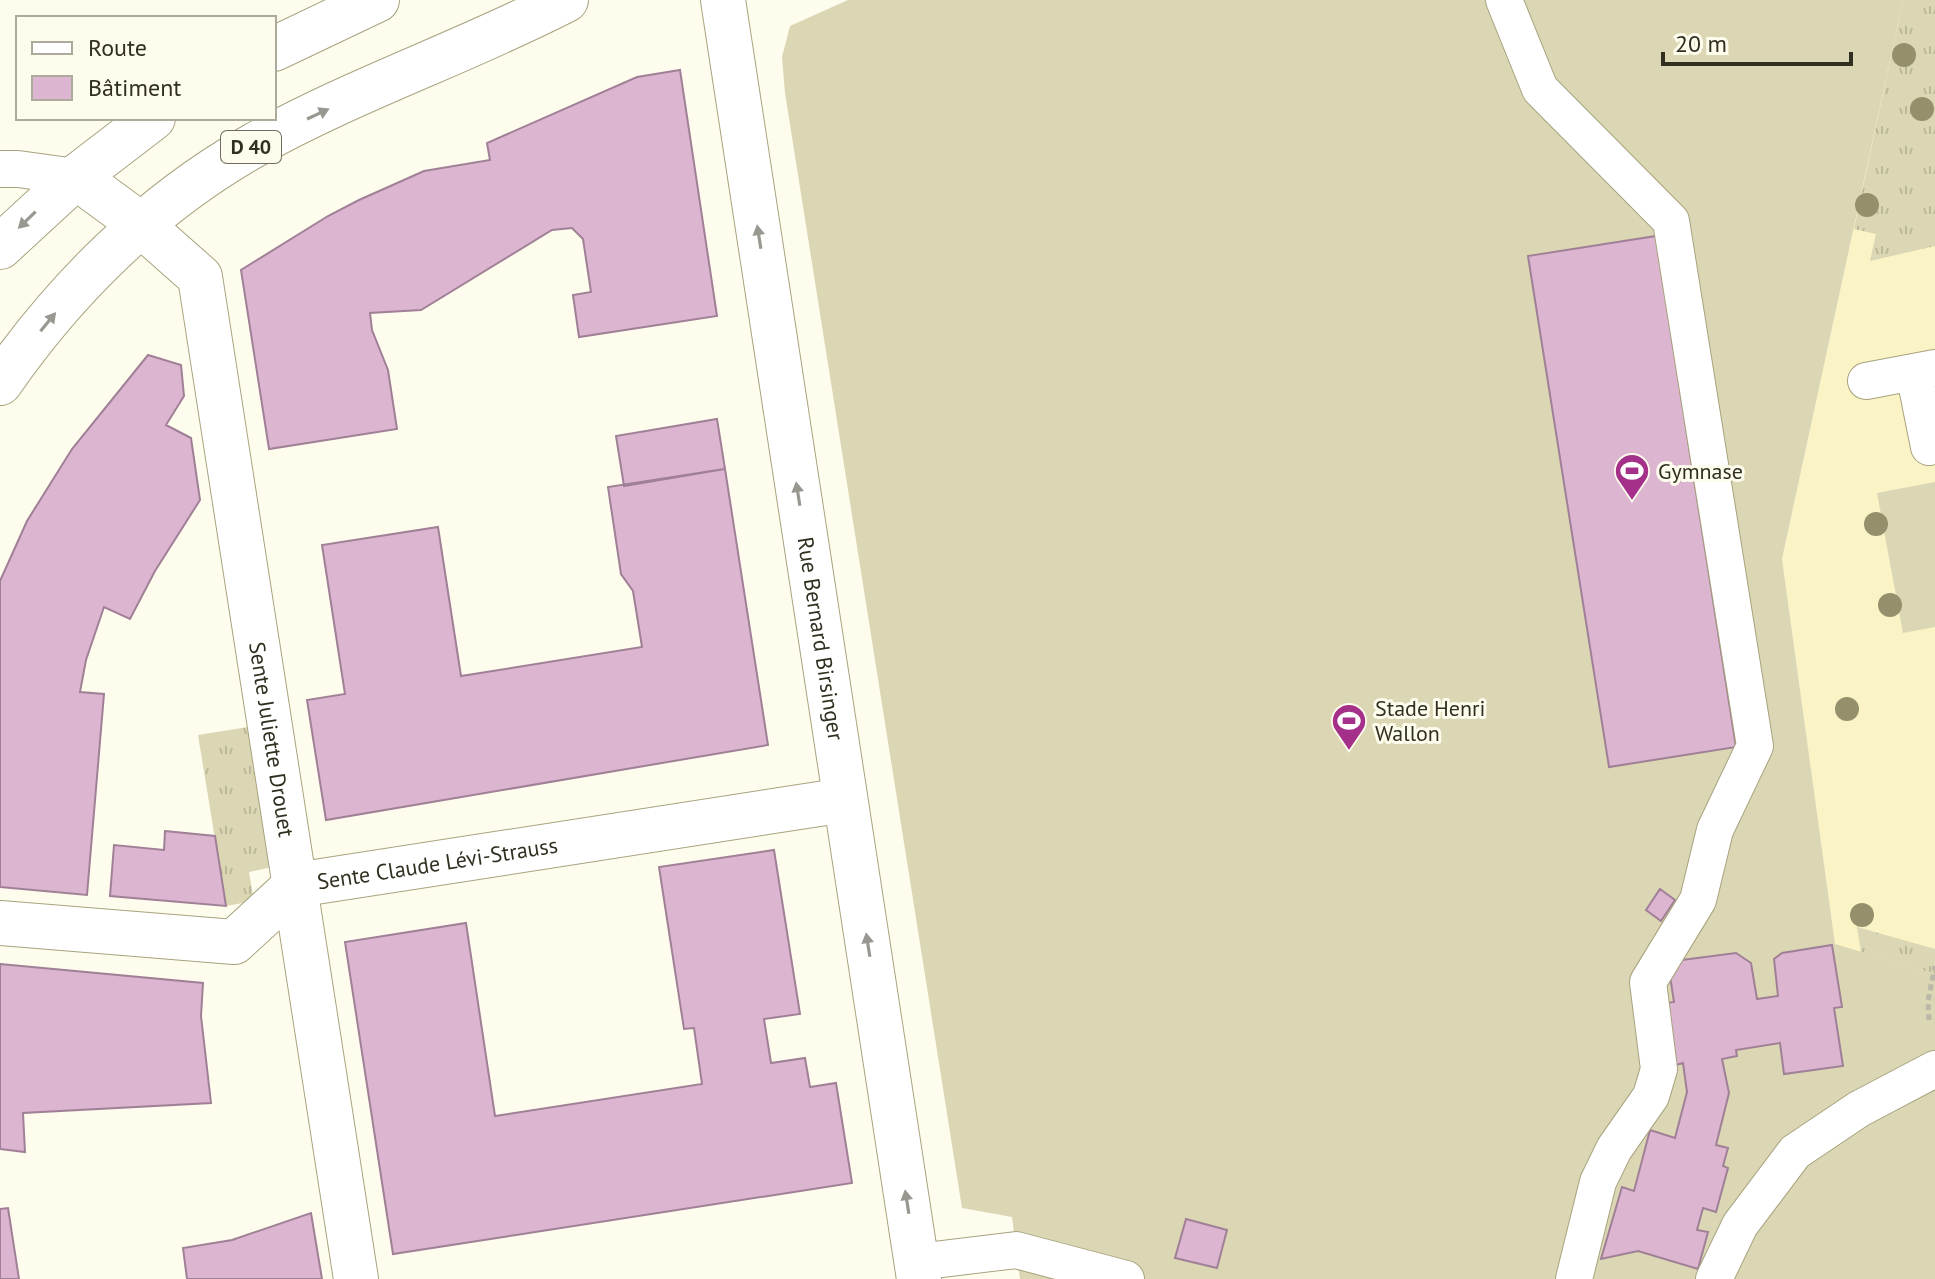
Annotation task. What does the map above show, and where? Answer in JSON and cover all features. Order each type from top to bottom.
[{"type":"street","points":[[276,48],[377,0]]},
{"type":"street","name":"D 40","points":[[0,383],[57,310],[140,224],[185,191],[251,147],[566,0]]},
{"type":"street","name":"Rue Bernard Birsinger","points":[[723,0],[918,1271]]},
{"type":"street","points":[[0,247],[76,177],[150,120]]},
{"type":"street","name":"Sente Juliette Drouet","points":[[76,177],[140,224],[200,277],[356,1279]]},
{"type":"street","name":"Sente Claude Lévi-Strauss","points":[[0,923],[234,942],[296,885],[845,800]]},
{"type":"lane","points":[[1504,0],[1540,89],[1671,221],[1755,746],[1715,830],[1698,900],[1648,982],[1659,1069],[1651,1096],[1614,1149],[1598,1182],[1574,1279]]},
{"type":"lane","points":[[0,169],[76,177]]},
{"type":"lane","points":[[1866,381],[1924,370],[1929,447]]},
{"type":"lane","points":[[1714,1279],[1740,1225],[1795,1152],[1859,1109],[1935,1069]]},
{"type":"lane","points":[[918,1271],[1016,1250],[1126,1279]]},
{"type":"path","points":[[1929,1027],[1928,1001],[1935,966]]},
{"type":"shaded area","points":[[1903,0],[1935,0],[1935,974],[1835,945],[1782,559]]},
{"type":"green space","name":"Stade Henri Wallon","points":[[848,0],[1903,0],[1782,559],[1835,944],[1935,974],[1935,1279],[1020,1279],[1012,1217],[962,1208],[785,93],[782,57],[790,26]]},
{"type":"green space","points":[[1903,0],[1935,0],[1935,246],[1870,261],[1876,234],[1854,229]]},
{"type":"green space","points":[[1935,482],[1935,627],[1903,633],[1877,493]]},
{"type":"green space","points":[[248,727],[272,867],[249,872],[254,901],[226,906],[198,735]]},
{"type":"green space","points":[[1857,927],[1935,949],[1935,974],[1861,952]]},
{"type":"building","points":[[680,70],[717,316],[579,337],[573,295],[591,292],[583,239],[572,228],[552,230],[421,310],[370,313],[372,330],[388,370],[397,429],[269,449],[241,270],[359,200],[424,171],[490,160],[487,143],[637,77]]},
{"type":"building","name":"Gymnase","points":[[1656,236],[1736,747],[1609,767],[1528,256]]},
{"type":"building","points":[[148,355],[181,365],[184,396],[166,425],[191,438],[200,500],[155,571],[130,619],[104,607],[86,660],[80,692],[104,694],[87,895],[0,887],[0,581],[27,521],[72,449]]},
{"type":"building","points":[[717,419],[725,469],[624,486],[616,436]]},
{"type":"building","points":[[725,469],[768,745],[326,820],[307,700],[345,694],[322,545],[438,527],[461,676],[642,647],[633,591],[621,574],[608,487]]},
{"type":"building","points":[[165,831],[215,836],[226,906],[110,896],[114,845],[164,850]]},
{"type":"building","points":[[774,850],[800,1014],[764,1019],[771,1063],[805,1058],[810,1087],[836,1083],[852,1183],[393,1254],[345,942],[466,923],[495,1116],[702,1084],[694,1028],[684,1029],[659,867]]},
{"type":"building","points":[[1660,889],[1675,900],[1661,921],[1646,910]]},
{"type":"building","points":[[1832,945],[1842,1007],[1834,1008],[1843,1066],[1784,1074],[1780,1043],[1736,1050],[1737,1056],[1722,1059],[1729,1093],[1716,1145],[1728,1148],[1723,1166],[1728,1168],[1716,1212],[1703,1208],[1697,1230],[1708,1232],[1698,1269],[1638,1251],[1601,1259],[1622,1187],[1634,1191],[1650,1130],[1675,1138],[1687,1092],[1683,1063],[1676,1065],[1666,1003],[1674,1002],[1670,976],[1682,960],[1736,953],[1751,963],[1757,999],[1778,996],[1774,959],[1782,953]]},
{"type":"building","points":[[0,964],[203,983],[201,1016],[211,1103],[23,1113],[25,1152],[0,1149]]},
{"type":"building","points":[[8,1208],[19,1279],[0,1279],[0,1209]]},
{"type":"building","points":[[311,1213],[322,1279],[187,1279],[183,1248],[232,1240]]},
{"type":"building","points":[[1186,1219],[1227,1230],[1217,1268],[1175,1258]]},
{"type":"place","name":"Gymnase","points":[[1632,502]]},
{"type":"place","name":"Stade Henri Wallon","points":[[1349,752]]}]
